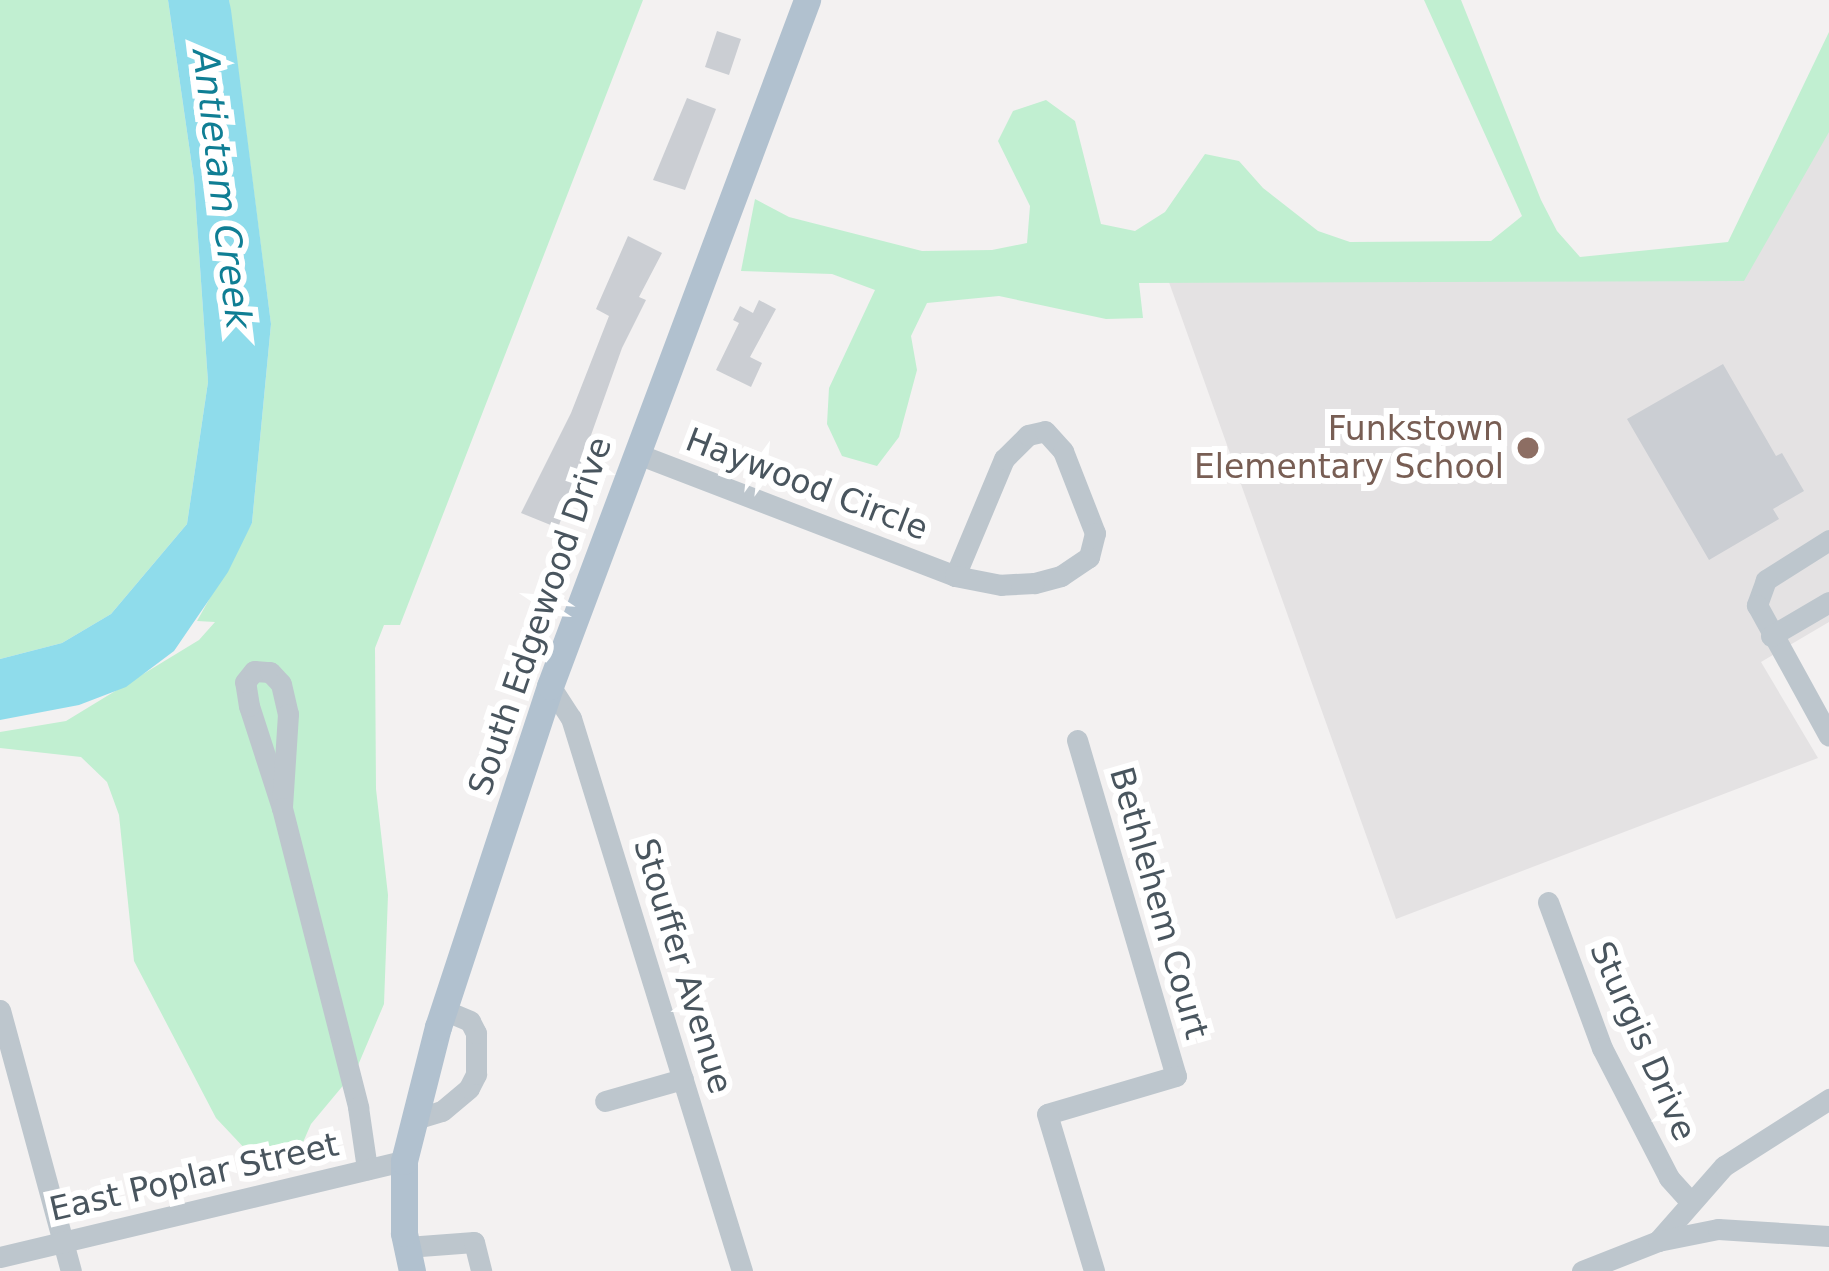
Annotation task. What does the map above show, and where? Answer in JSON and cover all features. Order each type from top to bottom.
[{"type":"main road","name":"South Edgewood Drive","points":[[410,1259],[404,1162],[444,1010],[550,686],[807,0]]},
{"type":"street","name":"Haywood Circle","points":[[635,453],[955,576],[1000,585],[1061,576],[1089,557],[1095,533],[1063,451],[1046,431],[1028,435],[1004,459],[955,576]]},
{"type":"street","points":[[1829,540],[1777,571],[1760,591],[1759,616],[1829,736]]},
{"type":"street","points":[[1772,636],[1829,602]]},
{"type":"street","points":[[282,808],[289,714],[281,684],[270,673],[254,671],[245,682],[249,706],[282,808],[358,1107],[367,1169]]},
{"type":"street","name":"Stouffer Avenue","points":[[550,686],[571,718],[742,1271]]},
{"type":"street","name":"Bethlehem Court","points":[[1077,740],[1176,1076],[1047,1114],[1094,1271]]},
{"type":"street","name":"Sturgis Drive","points":[[1548,902],[1602,1048],[1669,1178],[1689,1200]]},
{"type":"street","points":[[0,1010],[71,1271]]},
{"type":"street","points":[[412,1120],[442,1112],[470,1088],[476,1074],[476,1033],[470,1021],[444,1010]]},
{"type":"street","points":[[605,1101],[683,1079]]},
{"type":"street","points":[[1658,1241],[1689,1200],[1724,1166],[1829,1099]]},
{"type":"street","name":"East Poplar Street","points":[[0,1258],[404,1162]]},
{"type":"street","points":[[1582,1271],[1658,1241],[1718,1228],[1829,1236]]},
{"type":"street","points":[[410,1259],[474,1242],[482,1271]]},
{"type":"shaded area","name":"Funkstown Elementary School","points":[[1829,120],[1829,622],[1761,662],[1818,758],[1396,919],[1165,271],[1736,274]]},
{"type":"green space","points":[[0,0],[168,0],[194,180],[208,382],[187,524],[111,614],[62,643],[0,659]]},
{"type":"green space","points":[[229,0],[643,0],[400,625],[384,625],[375,648],[376,789],[388,895],[384,1004],[356,1070],[311,1124],[297,1156],[264,1169],[216,1118],[134,961],[119,815],[107,782],[81,757],[0,748],[0,732],[66,721],[199,640],[215,622],[197,621],[252,523],[271,324]]},
{"type":"green space","points":[[1424,0],[1461,0],[1541,200],[1557,231],[1580,257],[1728,242],[1829,32],[1829,132],[1744,281],[1139,283],[1143,318],[1106,319],[999,296],[927,303],[911,336],[917,370],[899,437],[877,466],[842,456],[827,424],[829,388],[875,290],[832,274],[741,271],[755,199],[789,217],[922,251],[992,250],[1027,243],[1030,206],[998,141],[1013,111],[1046,100],[1075,121],[1101,224],[1135,231],[1165,212],[1205,154],[1239,161],[1263,188],[1318,231],[1350,242],[1491,241],[1522,216]]},
{"type":"water","name":"Antietam Creek","points":[[168,0],[229,0],[231,10],[271,324],[252,523],[228,572],[174,651],[126,687],[79,705],[0,720],[0,659],[62,643],[111,614],[187,524],[208,382],[194,180]]},
{"type":"building","points":[[717,31],[741,39],[729,75],[705,67]]},
{"type":"building","points":[[687,98],[716,109],[685,190],[653,180]]},
{"type":"building","points":[[628,236],[662,253],[639,297],[646,300],[622,348],[558,528],[521,513],[571,413],[609,316],[596,309]]},
{"type":"building","points":[[759,300],[776,309],[750,357],[762,363],[751,387],[716,370],[739,323],[733,320],[740,306],[753,313]]},
{"type":"building","points":[[1723,364],[1776,456],[1782,453],[1804,491],[1773,509],[1779,519],[1709,560],[1627,419]]},
{"type":"place","name":"Funkstown Elementary School","points":[[1528,448]]}]
